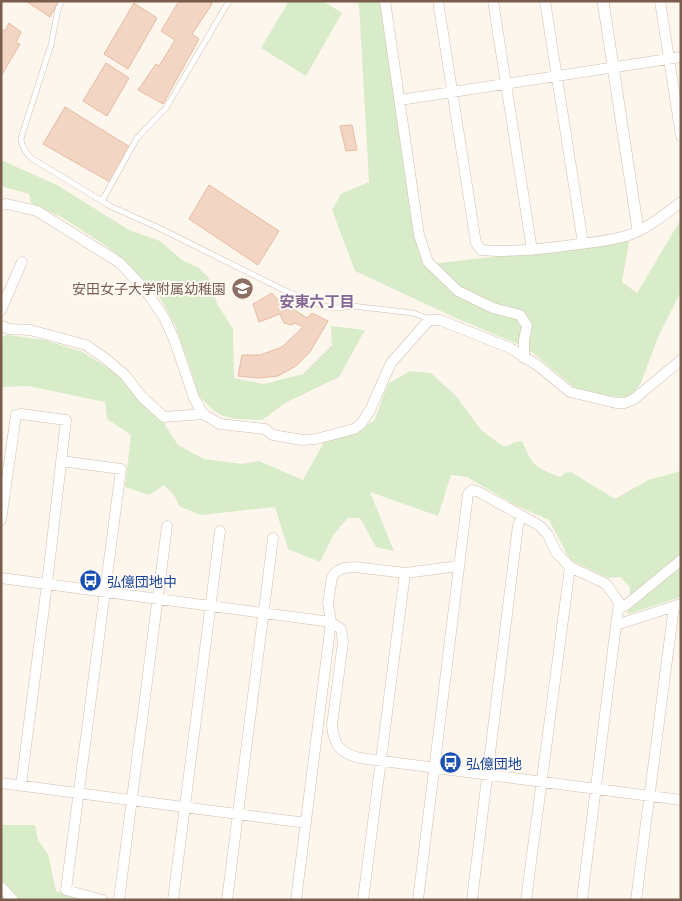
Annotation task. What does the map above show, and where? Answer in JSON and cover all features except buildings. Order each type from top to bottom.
[{"type":"street","points":[[385,1],[419,235],[428,262],[458,291],[493,308],[520,316],[526,326],[524,358]]},
{"type":"street","points":[[438,1],[476,243],[481,250],[504,252],[532,250],[629,235],[655,221],[681,202]]},
{"type":"street","points":[[493,1],[532,250]]},
{"type":"street","points":[[546,1],[583,243]]},
{"type":"street","points":[[603,1],[638,230]]},
{"type":"street","points":[[660,1],[681,136]]},
{"type":"street","points":[[400,100],[681,57]]},
{"type":"street","points":[[1,205],[21,207],[46,216],[120,263],[128,271],[146,291],[165,319],[194,398],[203,414],[220,424],[265,429],[273,435],[302,440],[316,439],[354,429],[361,424],[370,410],[391,363],[429,320],[440,320],[510,348],[536,365],[570,392],[616,404],[634,399],[681,360]]},
{"type":"street","points":[[1,310],[22,262]]},
{"type":"street","points":[[1,326],[9,329],[30,330],[86,345],[106,358],[142,397],[164,417],[203,414]]},
{"type":"street","points":[[1,520],[4,468],[16,416],[20,414],[66,420],[21,785]]},
{"type":"street","points":[[61,461],[121,469],[66,890],[102,900]]},
{"type":"street","points":[[418,900],[468,494],[472,490],[479,492],[540,526],[548,535],[556,552],[570,567],[606,584],[620,602],[582,900]]},
{"type":"street","points":[[472,900],[518,525],[522,516]]},
{"type":"street","points":[[119,900],[167,526]]},
{"type":"street","points":[[173,900],[212,606],[220,531]]},
{"type":"street","points":[[227,900],[273,538]]},
{"type":"street","points":[[618,608],[625,606],[681,560]]},
{"type":"street","points":[[296,900],[331,622],[328,604],[332,577],[337,571],[355,567],[405,573],[459,566]]},
{"type":"street","points":[[526,900],[570,567]]},
{"type":"street","points":[[364,900],[405,573]]},
{"type":"street","points":[[1,578],[331,622],[341,629],[343,642],[332,725],[333,737],[338,747],[347,755],[681,800]]},
{"type":"street","points":[[616,625],[677,605],[648,796],[636,900]]},
{"type":"street","points":[[1,782],[306,822]]},
{"type":"street","points":[[1,887],[13,900]]},
{"type":"lane","points":[[62,1],[58,9],[50,45],[22,138],[21,144],[31,158],[128,215],[161,229],[288,292],[323,306],[338,308],[352,306],[413,314],[429,320]]},
{"type":"lane","points":[[102,201],[137,138],[166,108],[229,1]]},
{"type":"green space","points":[[289,1],[323,1],[342,13],[306,76],[261,48]]},
{"type":"green space","points":[[353,1],[380,1],[423,265],[629,241],[622,282],[637,293],[681,219],[681,291],[658,337],[641,383],[627,397],[601,396],[575,388],[533,353],[518,344],[458,319],[355,271],[332,210],[341,194],[369,182],[359,4]]},
{"type":"green space","points":[[1,160],[57,185],[129,230],[160,241],[182,260],[199,268],[209,278],[217,304],[233,329],[234,378],[264,384],[303,374],[332,345],[331,326],[365,330],[339,377],[287,402],[262,420],[236,419],[223,416],[214,411],[198,395],[175,325],[158,295],[124,260],[106,246],[63,218],[31,203],[29,194],[1,186]]},
{"type":"green space","points":[[7,335],[45,340],[83,352],[122,377],[163,422],[178,445],[204,459],[242,464],[259,461],[303,480],[324,442],[350,434],[374,421],[388,384],[410,371],[431,373],[456,396],[481,430],[503,446],[522,441],[532,461],[540,468],[560,477],[565,473],[571,472],[615,499],[648,480],[681,471],[681,597],[628,614],[630,587],[620,577],[608,578],[570,560],[549,520],[515,505],[467,477],[451,475],[438,516],[370,492],[394,551],[376,547],[360,518],[348,518],[334,534],[320,562],[288,549],[275,507],[201,515],[179,506],[174,495],[164,485],[149,495],[125,487],[131,435],[107,419],[105,402],[28,386],[3,387],[1,392],[1,337]]},
{"type":"green space","points":[[1,825],[35,825],[38,840],[48,854],[56,891],[85,900],[17,900],[1,882]]},
{"type":"place","name":"安田女子大学附属幼稚園","points":[[242,288]]},
{"type":"place","name":"弘億団地中","points":[[91,581]]},
{"type":"place","name":"弘億団地","points":[[450,763]]},
{"type":"district","name":"安東六丁目","points":[[317,301]]}]
